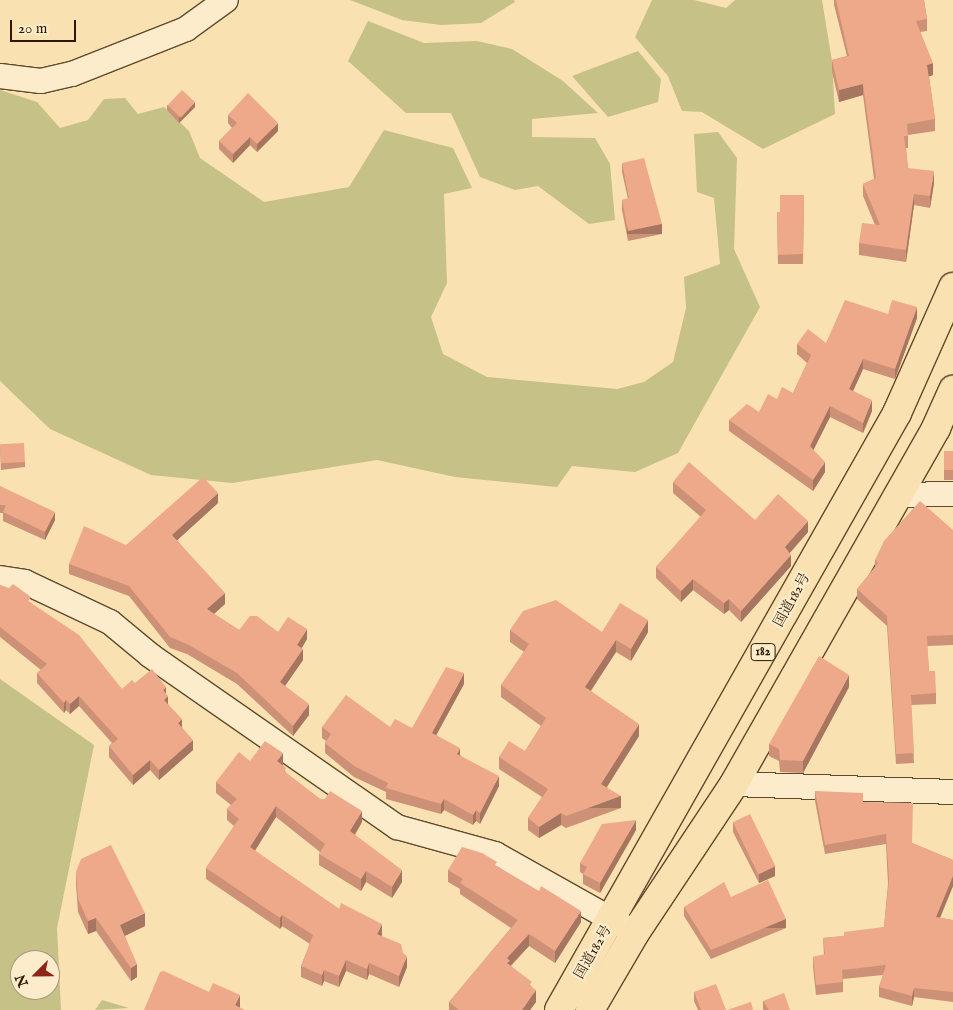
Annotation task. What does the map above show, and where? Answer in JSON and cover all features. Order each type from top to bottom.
[{"type":"highway","name":"国道182号","points":[[590,1010],[624,926],[898,413],[953,287]]},
{"type":"highway","name":"国道182号","points":[[559,1010],[734,784],[898,495],[953,390]]},
{"type":"street","points":[[0,76],[41,81],[72,74],[186,29],[226,0]]},
{"type":"street","points":[[898,495],[953,494]]},
{"type":"street","points":[[0,578],[25,582],[110,622],[151,656],[397,827],[495,854],[624,926]]},
{"type":"street","points":[[734,784],[953,792]]},
{"type":"shaded area","points":[[350,0],[514,0],[515,2],[481,23],[441,25],[402,20]]},
{"type":"shaded area","points":[[652,0],[694,0],[726,8],[735,0],[822,0],[832,61],[835,114],[763,149],[702,112],[682,111],[668,76],[635,37]]},
{"type":"shaded area","points":[[368,21],[424,43],[477,41],[512,49],[563,81],[598,113],[532,119],[532,137],[595,138],[610,164],[615,220],[589,224],[538,186],[515,190],[480,177],[451,113],[406,113],[348,61]]},
{"type":"shaded area","points":[[638,51],[661,79],[658,102],[608,117],[572,76]]},
{"type":"shaded area","points":[[0,90],[37,102],[60,128],[88,120],[104,99],[125,98],[138,114],[164,107],[189,131],[200,158],[264,202],[349,187],[384,130],[453,148],[472,188],[444,194],[447,283],[431,317],[443,354],[487,377],[617,389],[644,382],[673,362],[686,308],[684,277],[720,264],[714,198],[697,192],[694,134],[718,132],[737,158],[734,249],[760,307],[678,453],[635,472],[572,466],[557,487],[455,477],[377,460],[232,483],[151,475],[50,429],[0,381]]},
{"type":"shaded area","points":[[0,679],[94,745],[57,928],[58,950],[10,950],[10,1000],[60,1000],[60,990],[61,1010],[0,1010]]},
{"type":"shaded area","points":[[102,1000],[129,1008],[95,1010]]},
{"type":"building","points":[[836,0],[924,0],[927,19],[916,21],[933,63],[927,65],[935,119],[907,124],[908,136],[904,136],[908,168],[934,171],[930,196],[914,194],[906,250],[859,243],[862,223],[880,225],[863,184],[876,178],[863,84],[839,90],[832,60],[849,56]]},
{"type":"building","points":[[182,90],[195,102],[181,118],[168,105]]},
{"type":"building","points":[[248,93],[278,123],[257,144],[250,137],[233,154],[219,141],[237,123],[228,115]]},
{"type":"building","points":[[644,158],[662,224],[628,231],[622,200],[629,198],[622,163]]},
{"type":"building","points":[[780,195],[804,195],[803,254],[778,255],[777,212],[780,212]]},
{"type":"building","points":[[845,300],[888,314],[892,300],[917,307],[895,369],[863,359],[849,389],[872,400],[863,423],[830,406],[810,446],[825,462],[813,480],[729,420],[747,404],[759,412],[768,394],[777,399],[782,387],[793,393],[811,355],[797,344],[808,329],[826,343]]},
{"type":"building","points":[[24,443],[25,462],[1,463],[0,444]]},
{"type":"building","points":[[944,451],[953,451],[953,470],[944,470]]},
{"type":"building","points":[[689,462],[755,520],[778,494],[808,521],[785,547],[791,555],[741,611],[729,599],[724,603],[693,579],[681,591],[656,567],[706,510],[673,482]]},
{"type":"building","points":[[203,477],[218,493],[172,535],[225,593],[207,609],[239,630],[250,616],[257,616],[278,632],[288,617],[307,629],[297,645],[303,649],[280,682],[309,704],[293,726],[237,673],[187,644],[170,637],[129,586],[69,564],[84,526],[126,545]]},
{"type":"building","points":[[0,486],[55,512],[45,532],[3,512],[6,505],[0,505]]},
{"type":"building","points":[[920,501],[953,530],[953,635],[927,636],[929,671],[935,671],[936,693],[911,695],[914,753],[896,754],[887,616],[857,589],[878,563],[875,560],[884,541]]},
{"type":"building","points":[[13,584],[31,597],[28,601],[79,635],[122,689],[132,680],[135,683],[152,669],[166,687],[163,690],[168,696],[164,700],[182,719],[178,723],[193,740],[159,770],[150,760],[133,775],[109,746],[118,739],[79,696],[70,704],[66,700],[64,703],[37,673],[47,664],[0,627],[0,585],[9,588]]},
{"type":"building","points":[[556,600],[602,632],[620,603],[648,620],[631,649],[616,640],[585,687],[639,724],[601,784],[621,796],[566,816],[561,813],[539,827],[528,818],[548,789],[499,757],[509,741],[525,751],[546,718],[501,685],[529,644],[510,630],[523,611]]},
{"type":"building","points":[[819,656],[849,675],[803,761],[780,760],[779,749],[769,744]]},
{"type":"building","points":[[446,667],[464,673],[432,733],[460,748],[457,754],[499,776],[480,813],[476,810],[473,815],[444,799],[441,804],[386,788],[388,783],[354,766],[325,743],[331,734],[322,727],[346,695],[390,727],[395,719],[412,728]]},
{"type":"building","points":[[265,741],[283,753],[277,761],[286,768],[284,771],[320,799],[325,799],[330,791],[362,811],[350,831],[402,870],[392,887],[366,871],[361,879],[319,854],[325,844],[276,806],[250,847],[339,909],[341,903],[382,924],[377,934],[401,944],[403,953],[407,956],[399,976],[369,963],[367,969],[346,960],[339,976],[324,970],[322,975],[301,966],[313,935],[282,915],[280,918],[206,868],[239,819],[227,809],[237,799],[216,782],[239,752],[250,761]]},
{"type":"building","points":[[815,791],[863,793],[863,802],[913,803],[912,843],[953,860],[953,876],[936,917],[953,920],[953,992],[914,988],[912,996],[879,987],[886,965],[842,970],[843,982],[816,985],[813,957],[825,954],[823,938],[844,936],[844,932],[884,927],[889,880],[886,834],[825,845]]},
{"type":"building","points":[[750,814],[775,866],[758,874],[733,822]]},
{"type":"building","points":[[636,820],[600,883],[583,874],[587,867],[580,863],[602,824]]},
{"type":"building","points":[[111,845],[145,913],[120,925],[137,964],[131,968],[96,918],[88,921],[78,899],[76,872],[81,859]]},
{"type":"building","points":[[462,847],[482,853],[497,862],[495,865],[539,891],[541,886],[581,911],[555,951],[529,934],[507,958],[510,961],[507,963],[532,982],[529,985],[536,990],[522,1010],[459,1010],[449,1002],[518,920],[460,883],[463,879],[448,870]]},
{"type":"building","points":[[768,880],[786,919],[711,950],[684,907],[724,882],[731,897]]},
{"type":"building","points":[[164,971],[209,992],[213,983],[240,995],[235,1005],[245,1010],[144,1010],[160,972]]},
{"type":"building","points":[[716,984],[726,1010],[701,1010],[694,992]]},
{"type":"building","points":[[784,993],[790,1010],[769,1010],[763,1001]]},
{"type":"building","points":[[751,1002],[753,1010],[727,1010]]}]
